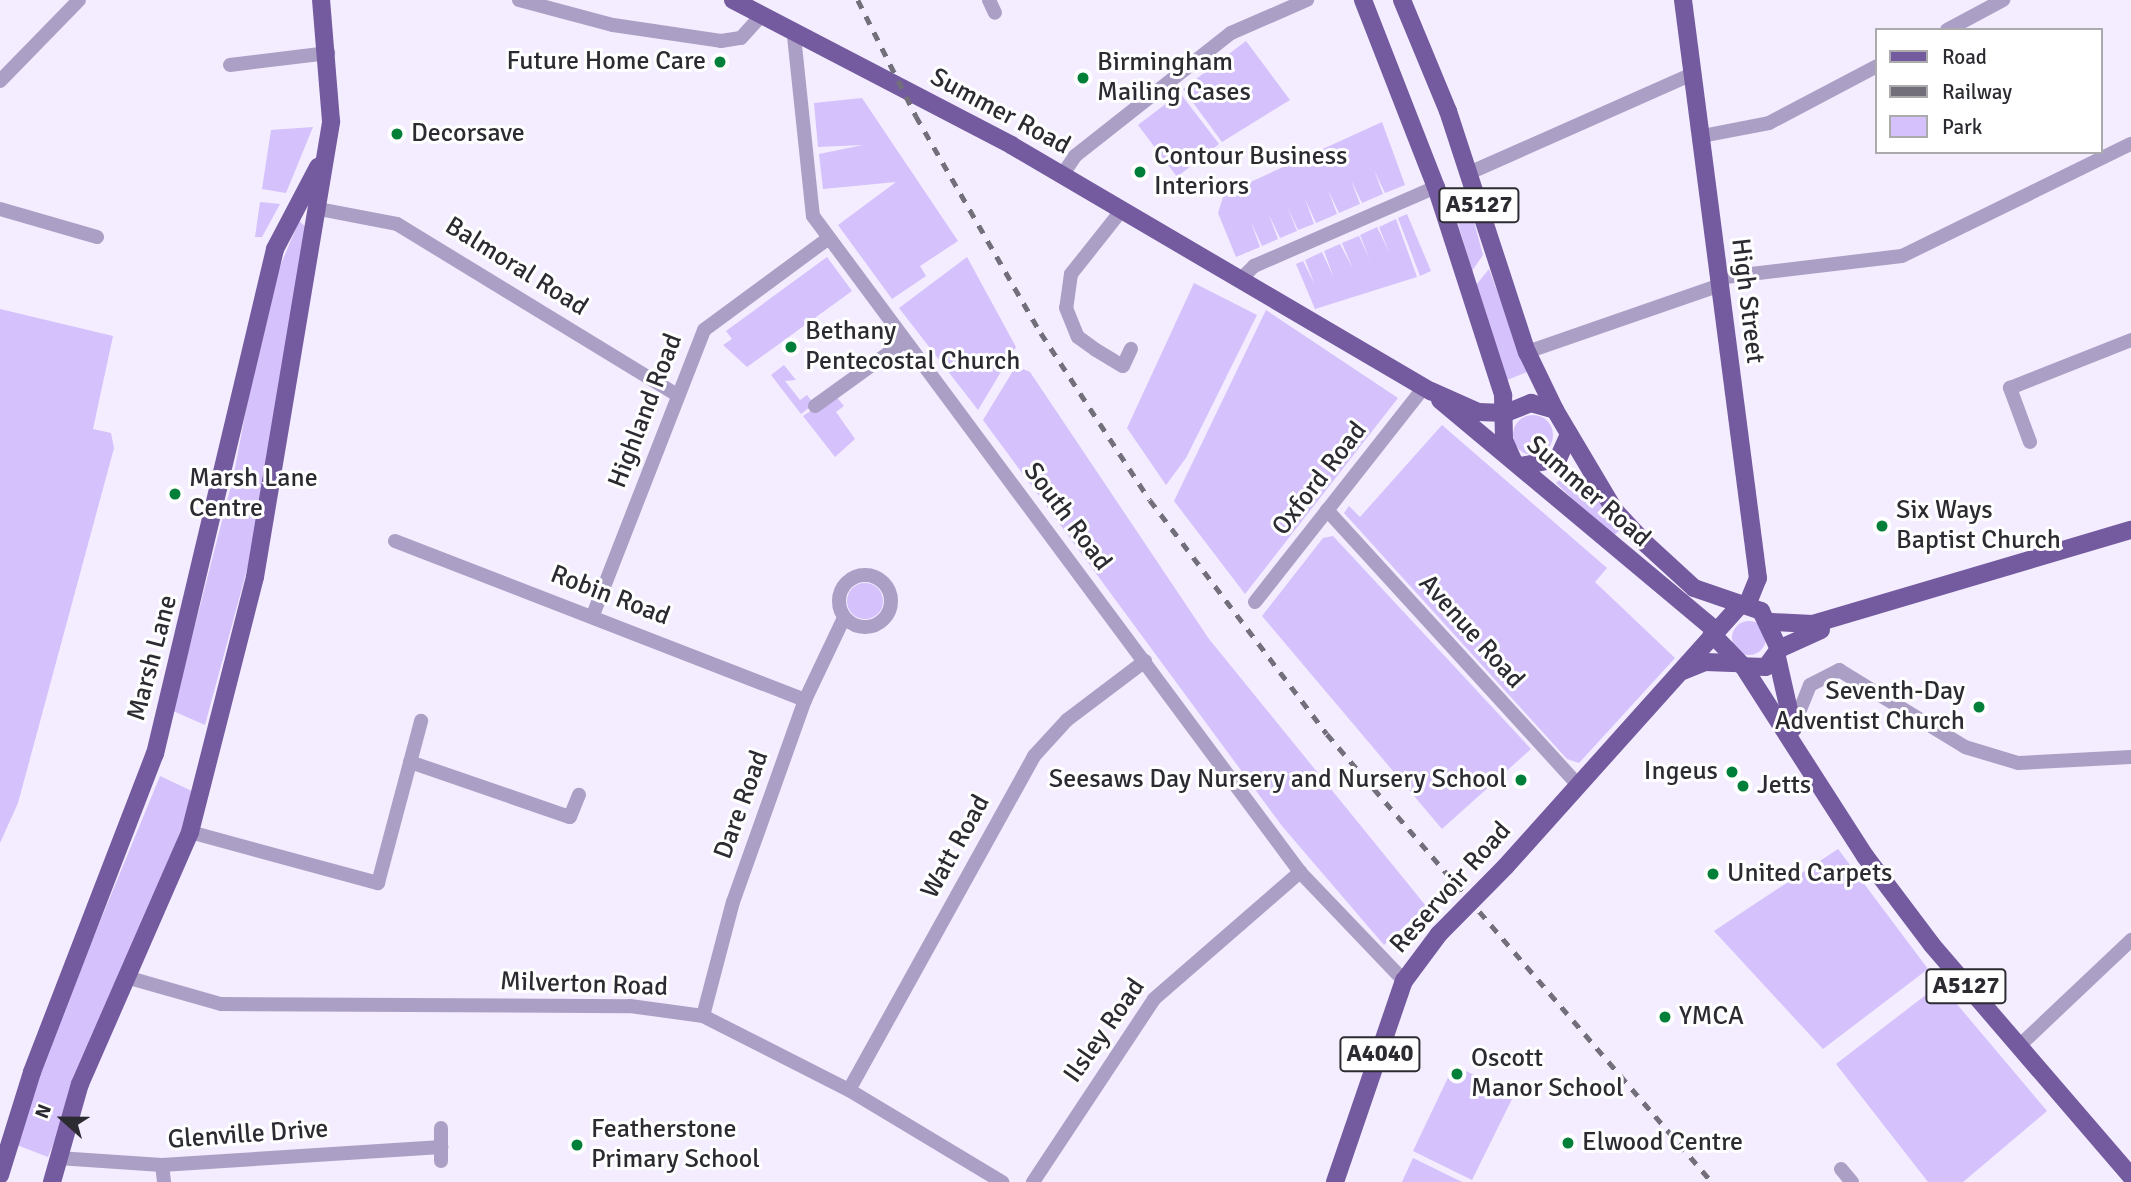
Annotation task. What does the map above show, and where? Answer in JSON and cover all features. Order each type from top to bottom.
[{"type":"main road","name":"Marsh Lane","points":[[52,1182],[80,1084],[190,832],[263,538],[327,148],[328,53],[321,0]]},
{"type":"main road","name":"Summer Road","points":[[733,0],[759,18],[1063,174],[1121,211],[1428,389],[1478,412],[1506,413]]},
{"type":"main road","name":"A5127","points":[[1363,0],[1436,187],[1506,413],[1504,440],[1517,463]]},
{"type":"main road","name":"A5127","points":[[1402,0],[1469,173],[1527,352],[1569,434]]},
{"type":"main road","name":"High Street","points":[[1684,0],[1758,578],[1744,604]]},
{"type":"main road","name":"Marsh Lane","points":[[0,1175],[32,1072],[119,860],[155,754],[275,249],[327,148]]},
{"type":"main road","name":"Summer Road","points":[[1428,389],[1713,631]]},
{"type":"main road","points":[[1506,413],[1531,403],[1555,410]]},
{"type":"main road","name":"Summer Road","points":[[1569,434],[1615,511],[1646,544],[1694,588],[1744,604]]},
{"type":"main road","points":[[1517,463],[1558,459],[1569,434]]},
{"type":"main road","points":[[1741,664],[1713,631],[1744,604],[1772,622],[1794,627],[1872,607],[2131,530]]},
{"type":"main road","points":[[1680,672],[1705,662],[1766,667],[1778,653],[1872,607]]},
{"type":"main road","points":[[1772,622],[1778,653]]},
{"type":"main road","name":"Reservoir Road","points":[[1335,1182],[1404,981],[1439,934],[1579,786],[1713,631]]},
{"type":"main road","name":"A5127","points":[[1778,653],[1793,727],[1817,783]]},
{"type":"main road","name":"A5127","points":[[1741,664],[1817,783],[1932,945],[2131,1176]]},
{"type":"street","points":[[0,80],[79,0]]},
{"type":"street","points":[[519,0],[613,25],[721,41],[741,38],[759,18]]},
{"type":"street","points":[[1063,174],[1075,156],[1231,33],[1307,0]]},
{"type":"street","points":[[1951,28],[2003,0]]},
{"type":"street","name":"South Road","points":[[794,36],[811,206],[829,238],[1300,872],[1404,981]]},
{"type":"street","points":[[230,65],[328,53]]},
{"type":"street","points":[[1702,136],[1769,123],[1876,67]]},
{"type":"street","points":[[1469,173],[1692,74]]},
{"type":"street","points":[[1527,352],[1718,282],[1902,256],[2131,144]]},
{"type":"street","points":[[1240,280],[1254,266],[1436,187]]},
{"type":"street","points":[[0,209],[97,237]]},
{"type":"street","name":"Balmoral Road","points":[[319,209],[397,224],[677,395]]},
{"type":"street","points":[[1121,211],[1109,234],[1071,274],[1066,308],[1078,337],[1096,350],[1123,366],[1131,349]]},
{"type":"street","name":"Highland Road","points":[[593,615],[704,330],[829,238]]},
{"type":"street","points":[[2030,442],[2010,388],[2131,340]]},
{"type":"street","points":[[815,406],[905,341]]},
{"type":"street","name":"Oxford Road","points":[[1255,602],[1327,510],[1428,389]]},
{"type":"street","name":"Avenue Road","points":[[1327,510],[1579,786]]},
{"type":"street","name":"Robin Road","points":[[395,541],[593,615],[805,700]]},
{"type":"street","name":"Dare Road","points":[[703,1016],[733,902],[805,700],[844,618]]},
{"type":"street","name":"Watt Road","points":[[849,1090],[1034,756],[1067,720],[1144,661]]},
{"type":"street","points":[[1793,727],[1810,685],[1839,670],[1941,734],[2018,763],[2073,764],[2131,757]]},
{"type":"street","points":[[190,832],[378,883],[421,720]]},
{"type":"street","points":[[410,762],[570,817],[579,795]]},
{"type":"street","name":"Ilsley Road","points":[[1033,1182],[1154,999],[1300,872]]},
{"type":"street","points":[[2018,1046],[2131,940]]},
{"type":"street","name":"Milverton Road","points":[[126,977],[221,1004],[630,1006],[703,1016],[849,1090],[1002,1182]]},
{"type":"street","name":"Glenville Drive","points":[[58,1158],[163,1165],[441,1154],[441,1128]]},
{"type":"street","points":[[163,1165],[164,1182]]},
{"type":"street","points":[[1841,1169],[1852,1182]]},
{"type":"green space","points":[[1246,41],[1290,100],[1222,142],[1183,89]]},
{"type":"green space","points":[[1180,93],[1219,144],[1177,177],[1138,125]]},
{"type":"green space","points":[[862,98],[958,241],[920,266],[926,276],[892,299],[838,225],[896,182],[823,189],[819,154],[863,145],[818,147],[814,103]]},
{"type":"green space","points":[[1382,122],[1405,185],[1385,193],[1374,170],[1383,194],[1362,203],[1351,180],[1360,204],[1339,213],[1328,190],[1337,214],[1316,223],[1305,199],[1314,224],[1298,230],[1287,206],[1297,231],[1280,238],[1269,215],[1278,239],[1262,246],[1251,222],[1260,247],[1236,257],[1218,213],[1224,194]]},
{"type":"green space","points":[[313,127],[286,193],[262,189],[271,130]]},
{"type":"green space","points":[[260,202],[280,204],[262,237],[255,237]]},
{"type":"green space","points":[[1470,207],[1483,255],[1472,271],[1455,213]]},
{"type":"green space","points":[[1407,214],[1431,271],[1420,276],[1398,218]]},
{"type":"green space","points":[[1396,219],[1417,277],[1315,309],[1296,264],[1303,261],[1315,285],[1305,260],[1322,252],[1334,278],[1324,251],[1340,244],[1353,269],[1342,243],[1359,236],[1370,260],[1360,235],[1377,227],[1389,252],[1379,227]]},
{"type":"green space","points":[[299,221],[306,227],[256,536],[205,725],[173,711],[233,478],[268,295]]},
{"type":"green space","points":[[827,257],[852,291],[747,367],[723,345],[732,339],[726,331]]},
{"type":"green space","points":[[967,257],[1016,347],[978,410],[899,308]]},
{"type":"green space","points":[[1489,269],[1527,372],[1507,380],[1476,285]]},
{"type":"green space","points":[[1194,283],[1257,315],[1186,458],[1166,485],[1127,428]]},
{"type":"green space","points":[[0,309],[113,336],[93,429],[111,433],[114,448],[18,803],[0,843]]},
{"type":"green space","points":[[1266,310],[1398,398],[1245,594],[1174,501]]},
{"type":"green space","points":[[784,365],[796,380],[785,381],[800,400],[807,395],[814,404],[801,414],[771,375]]},
{"type":"green space","points":[[1016,366],[1030,372],[1209,639],[1426,906],[1384,945],[1282,826],[983,420]]},
{"type":"green space","points":[[835,395],[844,406],[836,412],[855,439],[835,457],[803,416]]},
{"type":"green space","points":[[1533,415],[1547,421],[1553,435],[1547,449],[1533,455],[1519,449],[1513,435],[1519,421]]},
{"type":"green space","points":[[1442,425],[1607,568],[1595,582],[1675,658],[1579,763],[1567,759],[1344,513],[1349,506],[1360,517]]},
{"type":"green space","points":[[1573,468],[1620,530],[1612,537],[1556,483]]},
{"type":"green space","points":[[1333,536],[1531,749],[1442,829],[1262,616],[1323,538]]},
{"type":"green space","points":[[865,583],[878,588],[883,601],[878,614],[865,619],[852,614],[847,601],[852,588]]},
{"type":"green space","points":[[1749,621],[1761,626],[1766,638],[1761,650],[1749,655],[1737,650],[1732,638],[1737,626]]},
{"type":"green space","points":[[160,776],[196,793],[48,1157],[17,1145],[36,1077]]},
{"type":"green space","points":[[1838,849],[1928,969],[1823,1049],[1714,931]]},
{"type":"green space","points":[[1940,984],[2047,1111],[1963,1182],[1928,1182],[1836,1064]]},
{"type":"green space","points":[[1454,1065],[1514,1095],[1472,1180],[1413,1151]]},
{"type":"green space","points":[[1413,1158],[1462,1182],[1402,1182]]},
{"type":"railway","points":[[858,0],[916,116],[1041,333],[1150,500],[1327,734],[1712,1182]]},
{"type":"place","name":"Future Home Care","points":[[720,62]]},
{"type":"place","name":"Birmingham Mailing Cases","points":[[1083,78]]},
{"type":"place","name":"Decorsave","points":[[397,134]]},
{"type":"place","name":"Contour Business Interiors","points":[[1140,172]]},
{"type":"place","name":"Bethany Pentecostal Church","points":[[791,347]]},
{"type":"place","name":"Marsh Lane Centre","points":[[175,494]]},
{"type":"place","name":"Six Ways Baptist Church","points":[[1882,526]]},
{"type":"place","name":"Seventh-Day Adventist Church","points":[[1979,707]]},
{"type":"place","name":"Ingeus","points":[[1732,772]]},
{"type":"place","name":"Seesaws Day Nursery and Nursery School","points":[[1521,780]]},
{"type":"place","name":"Jetts","points":[[1743,786]]},
{"type":"place","name":"United Carpets","points":[[1713,874]]},
{"type":"place","name":"YMCA","points":[[1665,1017]]},
{"type":"place","name":"Oscott Manor School","points":[[1457,1074]]},
{"type":"place","name":"Elwood Centre","points":[[1568,1143]]},
{"type":"place","name":"Featherstone Primary School","points":[[577,1145]]}]
